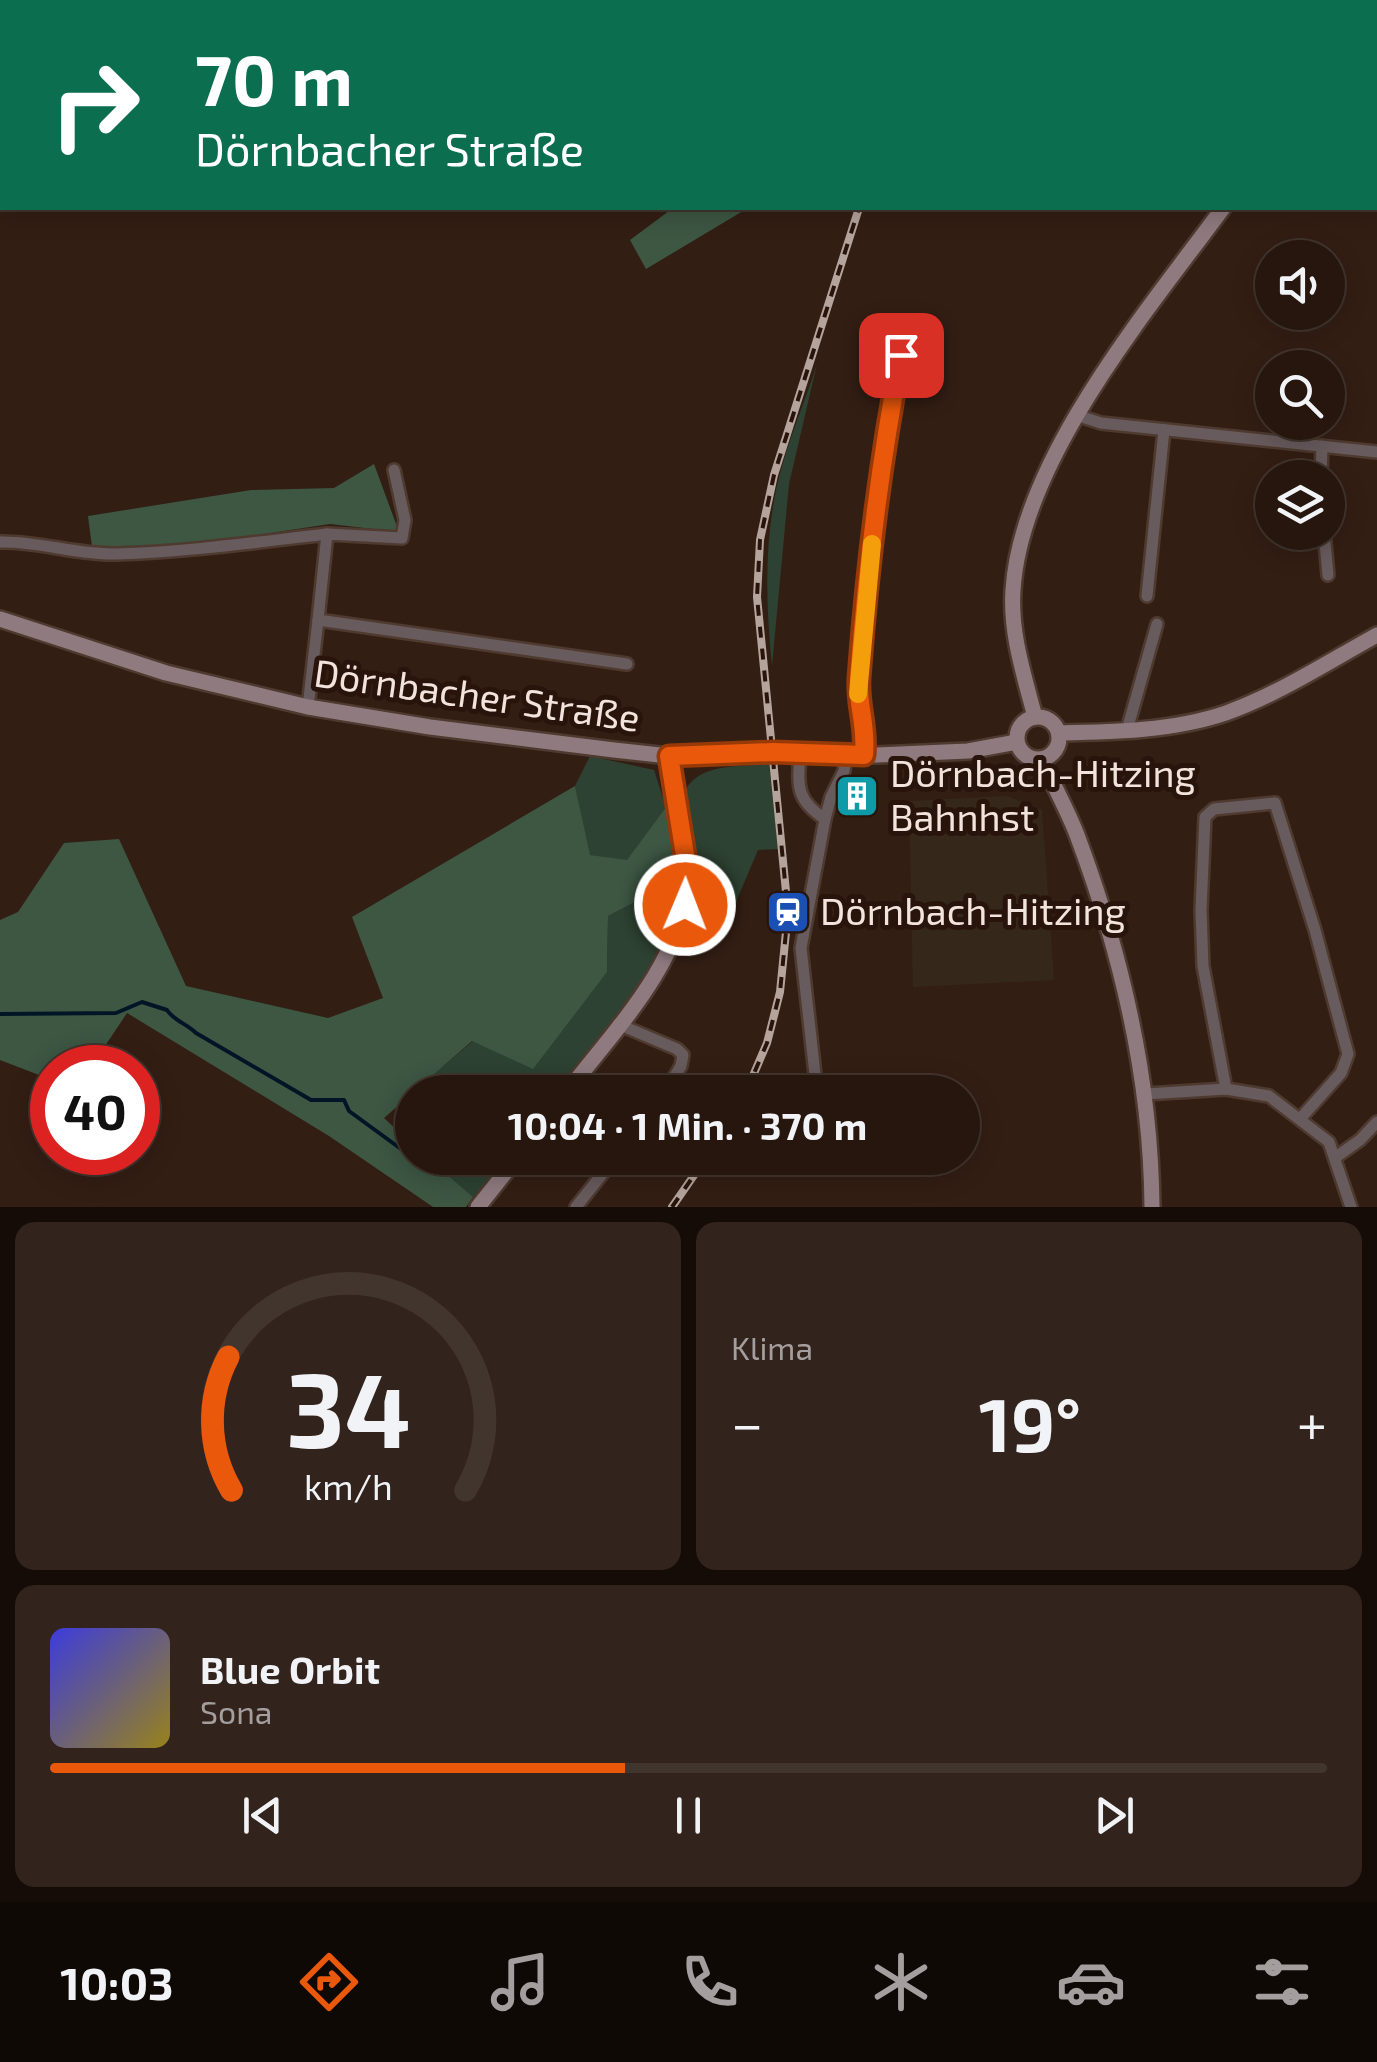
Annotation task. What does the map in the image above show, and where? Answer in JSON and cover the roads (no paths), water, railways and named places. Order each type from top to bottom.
[{"type":"street","points":[[1035,717],[1017,647],[1012,588],[1027,523],[1076,415],[1221,210]]},
{"type":"street","points":[[864,755],[866,724],[858,698],[872,544],[885,442],[905,335]]},
{"type":"street","points":[[1076,415],[1101,423],[1377,452]]},
{"type":"street","points":[[1147,596],[1164,430]]},
{"type":"street","points":[[1322,446],[1322,460]]},
{"type":"street","points":[[0,542],[112,554],[202,549],[327,534],[402,538],[405,520],[394,470]]},
{"type":"street","points":[[308,706],[327,534]]},
{"type":"street","points":[[1326,550],[1328,574]]},
{"type":"street","name":"Dörnbacher Straße","points":[[0,619],[151,668],[308,706],[430,727],[669,756],[947,753],[1017,742]]},
{"type":"street","points":[[318,620],[627,664]]},
{"type":"street","points":[[1127,730],[1157,624]]},
{"type":"street","points":[[1058,733],[1178,725],[1227,712],[1258,700],[1377,635]]},
{"type":"street","points":[[1035,717],[1052,722],[1058,733],[1054,752],[1042,759],[1024,754],[1017,742],[1019,728],[1035,717]]},
{"type":"street","points":[[800,752],[798,780],[802,799],[825,819]]},
{"type":"street","points":[[815,1075],[801,948],[825,819],[844,771],[846,754]]},
{"type":"street","points":[[580,1075],[663,962],[678,931],[685,905],[685,855],[669,756]]},
{"type":"street","points":[[1042,759],[1076,832],[1114,947],[1146,1094],[1152,1207]]},
{"type":"street","points":[[1226,1089],[1203,966],[1205,816],[1214,808],[1275,803],[1348,1054],[1341,1072],[1300,1118]]},
{"type":"street","points":[[618,1024],[677,1050],[683,1056],[674,1075]]},
{"type":"street","points":[[1146,1094],[1226,1089],[1269,1096],[1329,1142],[1351,1207]]},
{"type":"street","points":[[1336,1157],[1377,1122]]},
{"type":"street","points":[[478,1207],[503,1175]]},
{"type":"street","points":[[576,1207],[601,1175]]},
{"type":"waterway","points":[[0,1014],[116,1013],[142,1002],[167,1010],[196,1033],[311,1100],[344,1100],[349,1111],[395,1145]]},
{"type":"railway","points":[[753,1075],[767,1043],[780,992],[788,912],[757,597],[760,540],[774,475],[858,210]]},
{"type":"railway","points":[[672,1207],[694,1175]]},
{"type":"place","name":"Dörnbach-Hitzing Bahnhst","points":[[857,796]]},
{"type":"place","name":"Dörnbach-Hitzing","points":[[788,912]]}]
